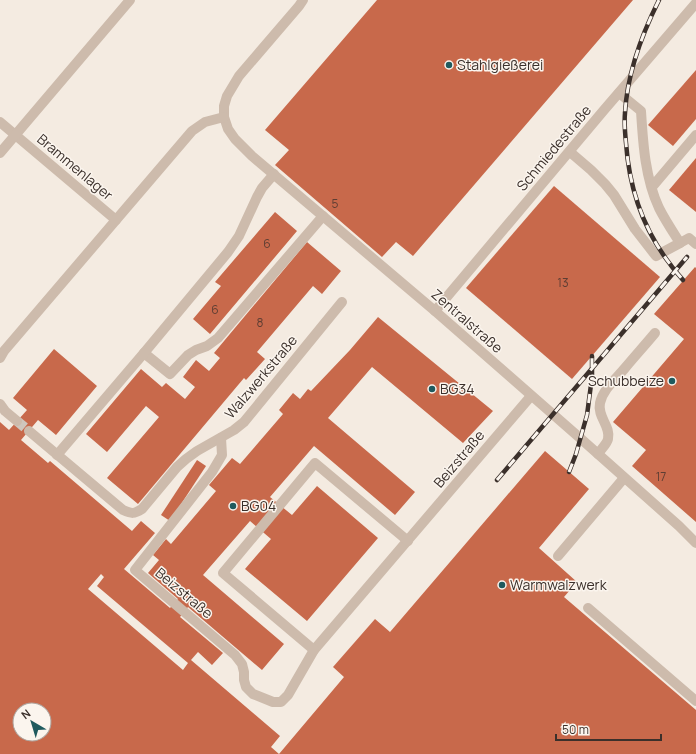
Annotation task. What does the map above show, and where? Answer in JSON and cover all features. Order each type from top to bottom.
[{"type":"street","points":[[0,153],[130,0]]},
{"type":"street","points":[[0,358],[4,351],[192,131],[205,122],[224,117],[224,106],[227,96],[239,76],[303,0]]},
{"type":"street","name":"Schmiedestraße","points":[[435,311],[696,3]]},
{"type":"street","points":[[619,93],[641,111],[646,163],[652,187],[659,208],[680,243]]},
{"type":"street","name":"Zentralstraße","points":[[224,117],[228,128],[235,138],[252,156],[435,311],[598,454],[696,543]]},
{"type":"street","name":"Brammenlager","points":[[0,122],[116,220]]},
{"type":"street","points":[[652,187],[696,135]]},
{"type":"street","points":[[570,152],[605,184],[614,195],[635,229],[656,256],[689,238],[696,244]]},
{"type":"street","points":[[57,455],[228,252],[239,236],[259,192],[274,174]]},
{"type":"street","points":[[144,353],[170,374],[188,355],[213,343],[323,216]]},
{"type":"street","name":"Walzwerkstraße","points":[[29,431],[123,510],[131,513],[136,512],[142,509],[176,467],[197,451],[234,430],[244,422],[342,302]]},
{"type":"street","points":[[598,454],[608,440],[606,425],[599,410],[600,402],[606,390],[655,333]]},
{"type":"street","name":"Beizstraße","points":[[221,438],[222,455],[212,472],[135,570],[236,656],[242,664],[246,688],[253,694],[263,699],[273,702],[281,702],[288,695],[314,650],[531,396]]},
{"type":"street","points":[[0,404],[5,411],[17,421]]},
{"type":"street","points":[[314,650],[223,573],[315,463],[408,541]]},
{"type":"street","points":[[558,556],[624,478]]},
{"type":"street","points":[[588,608],[696,701]]},
{"type":"building","name":"Stahlgießerei","points":[[377,0],[633,0],[413,256],[396,242],[382,257],[275,165],[289,150],[265,130]]},
{"type":"building","points":[[696,70],[696,119],[673,146],[648,125]]},
{"type":"building","points":[[696,158],[696,212],[669,190]]},
{"type":"building","points":[[554,186],[660,277],[572,379],[466,288]]},
{"type":"building","points":[[275,212],[297,231],[210,334],[193,319],[221,286],[215,282]]},
{"type":"building","points":[[307,242],[341,271],[322,294],[313,286],[257,352],[265,359],[246,380],[244,378],[138,504],[107,478],[159,417],[146,406],[107,452],[86,434],[141,369],[162,387],[166,383],[185,399],[195,387],[183,377],[196,360],[209,371],[220,358],[214,353]]},
{"type":"building","name":"Schubbeize","points":[[695,267],[696,522],[632,466],[646,450],[613,422],[684,339],[654,314]]},
{"type":"building","points":[[378,317],[493,411],[463,443],[372,367],[328,418],[415,492],[395,515],[314,446],[270,497],[292,515],[317,486],[378,538],[307,621],[245,569],[271,539],[250,521],[203,575],[284,644],[262,670],[188,607],[180,617],[223,653],[212,665],[198,652],[191,660],[280,736],[271,747],[279,754],[0,754],[0,422],[9,430],[27,410],[13,398],[54,349],[97,386],[56,435],[38,420],[21,440],[48,463],[50,461],[132,531],[141,521],[155,533],[124,569],[170,608],[178,599],[148,573],[159,560],[153,555],[166,539],[171,544],[216,491],[209,485],[232,458],[240,464],[283,414],[279,410],[293,393],[300,399],[308,389],[311,391],[350,350]],"holes":[[[101,574],[104,577],[97,586],[188,663],[183,670],[88,589]]]},
{"type":"building","points":[[545,451],[589,489],[539,548],[577,582],[564,597],[696,710],[696,754],[279,754],[344,677],[333,667],[375,619],[390,632]]},
{"type":"building","points":[[197,460],[206,466],[170,521],[161,515]]},
{"type":"tunnel","points":[[17,421],[29,431]]},
{"type":"railway","points":[[659,0],[641,41],[632,70],[626,99],[625,136],[630,175],[645,222],[660,251],[683,280]]},
{"type":"railway","points":[[497,480],[687,257]]},
{"type":"railway","points":[[569,472],[576,454],[587,415],[592,377],[592,356]]},
{"type":"place","name":"Stahlgießerei","points":[[449,65]]},
{"type":"place","name":"Schubbeize","points":[[672,381]]},
{"type":"place","name":"BG34","points":[[432,389]]},
{"type":"place","name":"BG04","points":[[233,506]]},
{"type":"place","name":"Warmwalzwerk","points":[[502,585]]}]
